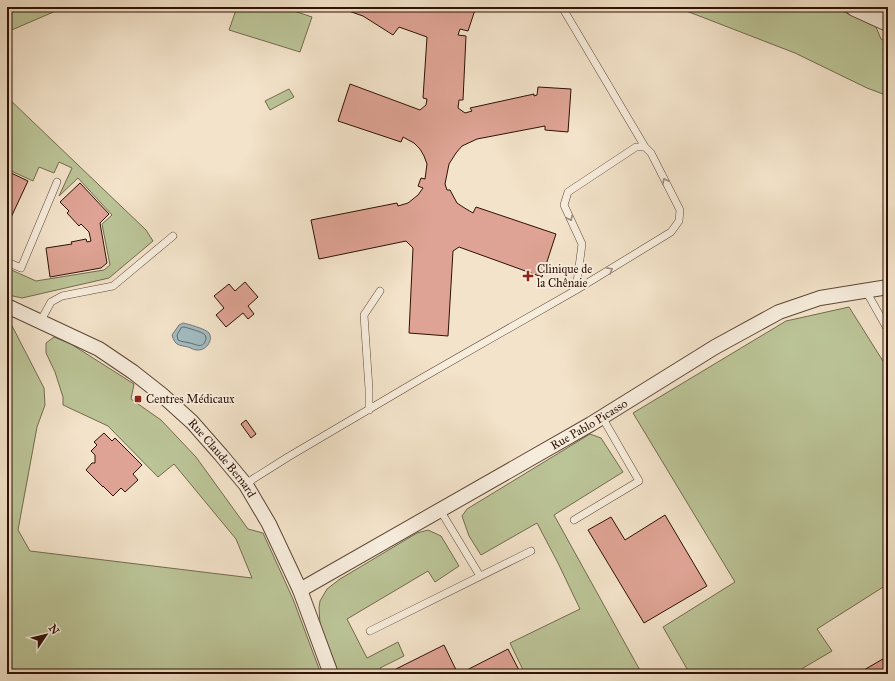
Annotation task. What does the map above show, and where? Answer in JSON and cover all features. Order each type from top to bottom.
[{"type":"street","points":[[856,7],[888,22]]},
{"type":"street","name":"Rue Pablo Picasso","points":[[300,590],[602,417],[715,347],[779,312],[820,298],[888,287]]},
{"type":"street","name":"Rue Claude Bernard","points":[[7,306],[99,349],[133,372],[161,394],[192,422],[246,485],[269,524],[300,590],[331,674]]},
{"type":"lane","points":[[246,485],[257,476],[288,457],[576,290],[672,232],[679,221],[680,210],[651,153],[645,147],[562,7]]},
{"type":"lane","points":[[576,290],[582,244],[564,204],[568,192],[636,148],[645,147]]},
{"type":"lane","points":[[7,262],[21,268],[57,182]]},
{"type":"lane","points":[[40,322],[50,302],[62,296],[113,286],[173,236]]},
{"type":"lane","points":[[369,410],[364,315],[380,291]]},
{"type":"lane","points":[[866,291],[888,330]]},
{"type":"lane","points":[[574,520],[639,481],[602,417]]},
{"type":"lane","points":[[440,510],[480,576]]},
{"type":"lane","points":[[370,631],[531,551]]},
{"type":"green space","points":[[7,7],[65,7],[7,32]]},
{"type":"green space","points":[[237,7],[282,7],[312,17],[300,52],[229,30]]},
{"type":"green space","points":[[676,7],[834,7],[876,27],[881,39],[888,42],[888,96],[867,88],[795,53]]},
{"type":"green space","points":[[289,89],[294,97],[270,110],[265,101]]},
{"type":"green space","points":[[7,97],[146,230],[153,241],[109,278],[22,298],[7,294],[7,268],[36,281],[104,270],[110,265],[102,224],[112,215],[78,178],[59,196],[72,168],[59,162],[54,173],[39,167],[33,181],[7,169]]},
{"type":"green space","points":[[849,307],[888,369],[888,584],[817,629],[832,651],[793,674],[690,674],[663,627],[735,582],[633,413],[786,321]]},
{"type":"green space","points":[[7,318],[44,388],[45,405],[37,427],[18,530],[30,551],[252,578],[236,539],[174,464],[158,477],[108,426],[63,405],[63,397],[55,372],[46,353],[46,343],[54,337],[71,344],[134,384],[131,399],[161,420],[196,457],[248,529],[263,533],[293,599],[321,674],[7,674]]},
{"type":"green space","points":[[590,434],[601,438],[623,472],[554,515],[642,674],[525,674],[510,643],[580,609],[537,523],[481,555],[469,536],[462,516],[467,509]]},
{"type":"green space","points":[[428,530],[441,536],[459,566],[435,582],[428,571],[347,619],[367,658],[398,642],[404,656],[380,668],[383,674],[339,674],[320,624],[320,601],[327,589],[340,579],[417,533]]},
{"type":"water","points":[[183,323],[207,331],[210,336],[210,342],[208,345],[203,349],[197,350],[176,343],[172,335],[179,325]]},
{"type":"building","name":"Clinique de la Chênaie","points":[[343,7],[468,7],[475,10],[468,31],[460,29],[458,35],[466,36],[463,100],[459,100],[458,108],[465,113],[472,111],[470,108],[534,94],[534,96],[537,95],[538,87],[571,89],[568,132],[545,130],[545,126],[477,139],[462,146],[449,164],[445,184],[447,190],[450,190],[457,203],[463,207],[473,213],[476,207],[556,234],[542,277],[459,247],[453,251],[448,336],[409,333],[413,248],[406,241],[319,259],[311,220],[397,203],[398,206],[408,203],[418,195],[423,188],[418,186],[421,178],[425,179],[427,164],[420,149],[414,143],[403,137],[401,142],[338,121],[350,84],[420,110],[426,105],[427,99],[423,98],[427,37],[399,27],[393,35],[363,16],[343,9]]},
{"type":"building","points":[[7,171],[28,181],[7,226]]},
{"type":"building","points":[[80,183],[109,214],[100,223],[107,263],[101,268],[50,277],[46,248],[72,244],[71,242],[86,239],[87,242],[91,241],[89,232],[81,224],[79,226],[67,213],[69,211],[60,202]]},
{"type":"building","points":[[245,282],[258,297],[248,306],[254,314],[248,319],[243,313],[226,327],[216,315],[224,308],[214,296],[229,284],[235,291]]},
{"type":"building","points":[[246,420],[256,434],[251,438],[241,424]]},
{"type":"building","points":[[104,433],[112,441],[115,438],[142,465],[133,474],[138,480],[125,492],[121,488],[113,496],[86,470],[92,463],[95,463],[95,455],[91,451],[97,445],[94,442]]},
{"type":"building","points":[[665,515],[707,586],[644,623],[588,530],[611,517],[625,540]]},
{"type":"building","points":[[444,645],[458,674],[386,674]]},
{"type":"building","points":[[508,649],[521,674],[459,674]]},
{"type":"building","points":[[888,656],[888,674],[857,674]]},
{"type":"place","name":"Clinique de la Chênaie","points":[[528,276]]},
{"type":"place","name":"Centres Médicaux","points":[[138,399]]}]
